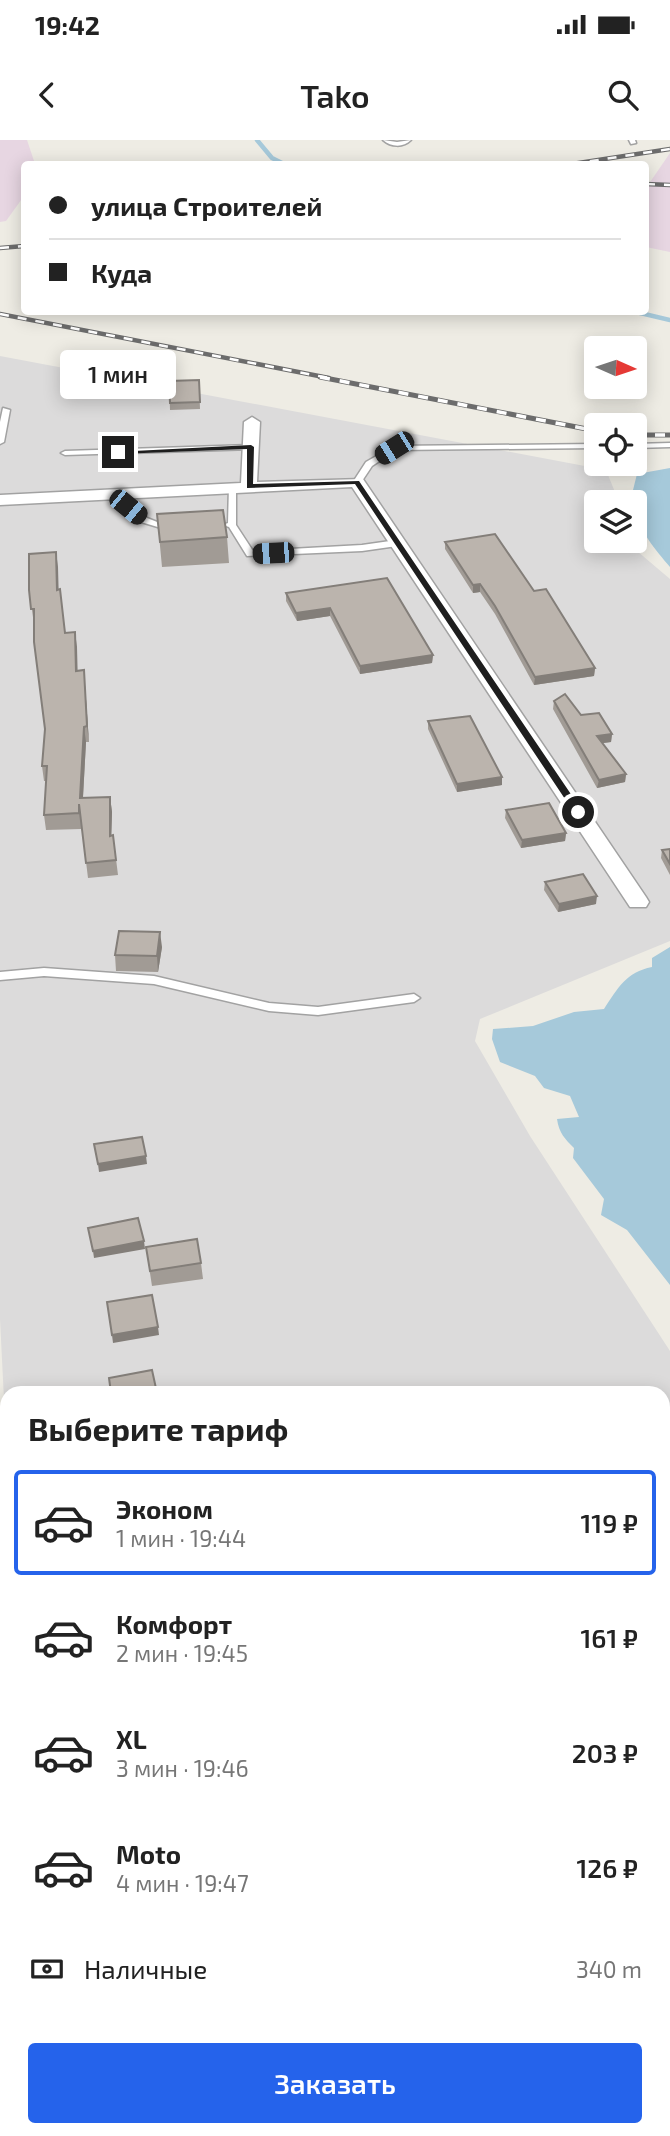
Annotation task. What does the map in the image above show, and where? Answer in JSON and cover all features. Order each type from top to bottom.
[{"type":"street","points":[[240,487],[251,447],[251,422]]},
{"type":"street","points":[[0,500],[357,482],[638,902]]},
{"type":"lane","points":[[386,140],[403,144],[408,140]]},
{"type":"lane","points":[[0,442],[6,410]]},
{"type":"lane","points":[[647,446],[670,445]]},
{"type":"lane","points":[[357,482],[369,464],[394,448],[584,446]]},
{"type":"lane","points":[[65,453],[251,447]]},
{"type":"lane","points":[[240,487],[232,525],[250,554],[362,548],[397,542]]},
{"type":"lane","points":[[112,494],[144,520],[168,529],[181,528]]},
{"type":"lane","points":[[219,526],[232,525]]},
{"type":"lane","points":[[0,975],[44,972],[154,980],[269,1007],[318,1012],[414,998]]},
{"type":"shaded area","points":[[0,140],[27,140],[34,161],[21,161],[21,200],[6,221],[0,222]]},
{"type":"shaded area","points":[[670,153],[670,252],[649,248],[649,184]]},
{"type":"shaded area","points":[[0,356],[584,466],[584,476],[608,476],[614,490],[584,490],[584,553],[639,553],[670,579],[670,941],[480,1019],[475,1041],[530,1136],[670,1351],[670,1386],[3,1386],[0,1319]]},
{"type":"water","points":[[670,468],[670,567],[647,537],[647,490],[633,490],[636,476],[647,476],[647,472]]},
{"type":"water","points":[[670,947],[670,1285],[627,1230],[601,1215],[604,1199],[573,1158],[574,1148],[558,1124],[557,1119],[579,1117],[570,1096],[544,1088],[535,1076],[500,1062],[492,1039],[493,1029],[533,1026],[574,1012],[604,1009],[629,977],[652,967],[652,958]]},
{"type":"building","points":[[199,380],[200,402],[170,403],[169,381]]},
{"type":"building","points":[[223,510],[227,537],[160,542],[157,514]]},
{"type":"building","points":[[495,534],[534,591],[546,589],[595,668],[535,677],[495,606],[480,584],[473,585],[445,542]]},
{"type":"building","points":[[56,552],[57,590],[60,589],[65,633],[75,632],[76,671],[84,670],[87,726],[84,727],[80,798],[110,797],[110,836],[113,835],[116,860],[86,863],[79,804],[79,813],[44,815],[47,766],[42,766],[45,729],[34,642],[34,609],[31,609],[29,590],[29,554]]},
{"type":"building","points":[[387,578],[433,655],[360,666],[330,608],[296,613],[286,593]]},
{"type":"building","points":[[565,694],[581,715],[599,713],[612,734],[597,736],[626,774],[599,780],[554,701]]},
{"type":"building","points":[[470,716],[502,777],[457,784],[428,721]]},
{"type":"building","points":[[549,803],[566,833],[522,840],[506,810]]},
{"type":"building","points":[[670,849],[670,864],[662,850]]},
{"type":"building","points":[[583,874],[597,896],[559,904],[545,882]]},
{"type":"building","points":[[119,931],[160,932],[157,956],[115,955]]},
{"type":"building","points":[[142,1137],[146,1156],[98,1164],[94,1144]]},
{"type":"building","points":[[138,1218],[144,1241],[93,1251],[88,1228]]},
{"type":"building","points":[[197,1239],[201,1263],[150,1271],[146,1247]]},
{"type":"building","points":[[152,1295],[158,1327],[112,1335],[107,1302]]},
{"type":"building","points":[[152,1370],[155,1386],[110,1386],[109,1378]]},
{"type":"waterway","points":[[257,140],[272,158],[278,161]]},
{"type":"waterway","points":[[649,315],[670,320]]},
{"type":"railway","points":[[592,161],[670,149]]},
{"type":"railway","points":[[649,184],[670,185]]},
{"type":"railway","points":[[0,248],[21,246]]},
{"type":"railway","points":[[0,314],[329,378]]},
{"type":"railway","points":[[320,377],[584,428]]},
{"type":"railway","points":[[647,435],[670,435]]},
{"type":"route","points":[[118,452],[251,447],[249,487],[357,482],[578,812]]}]
